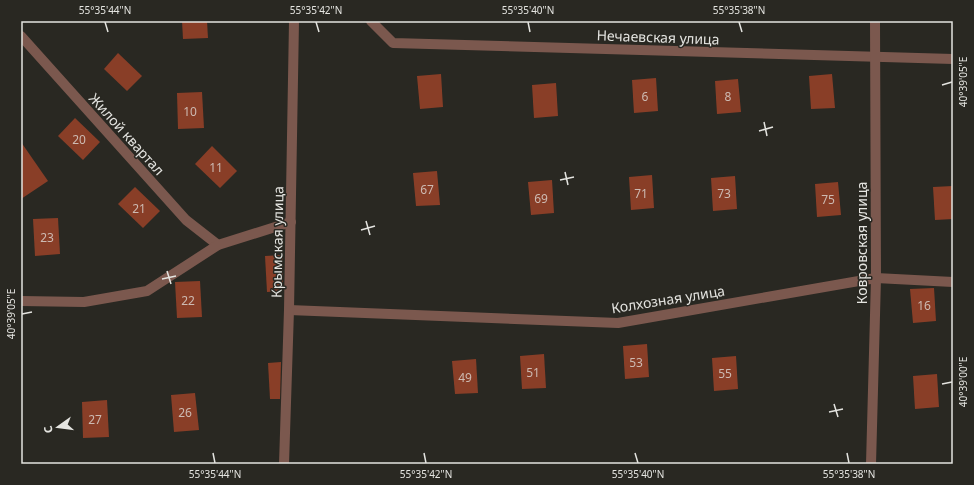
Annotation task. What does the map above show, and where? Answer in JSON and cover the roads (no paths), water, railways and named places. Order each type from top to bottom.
[{"type":"street","name":"Крымская улица","points":[[284,464],[291,222],[294,21]]},
{"type":"street","name":"Нечаевская улица","points":[[371,21],[393,43],[874,58],[953,59]]},
{"type":"street","name":"Ковровская улица","points":[[872,464],[876,278],[875,21]]},
{"type":"street","name":"Жилой квартал","points":[[21,36],[186,220],[218,245]]},
{"type":"street","points":[[21,301],[84,302],[147,291],[218,245],[291,222]]},
{"type":"street","name":"Колхозная улица","points":[[289,310],[618,323],[876,278],[953,282]]}]
